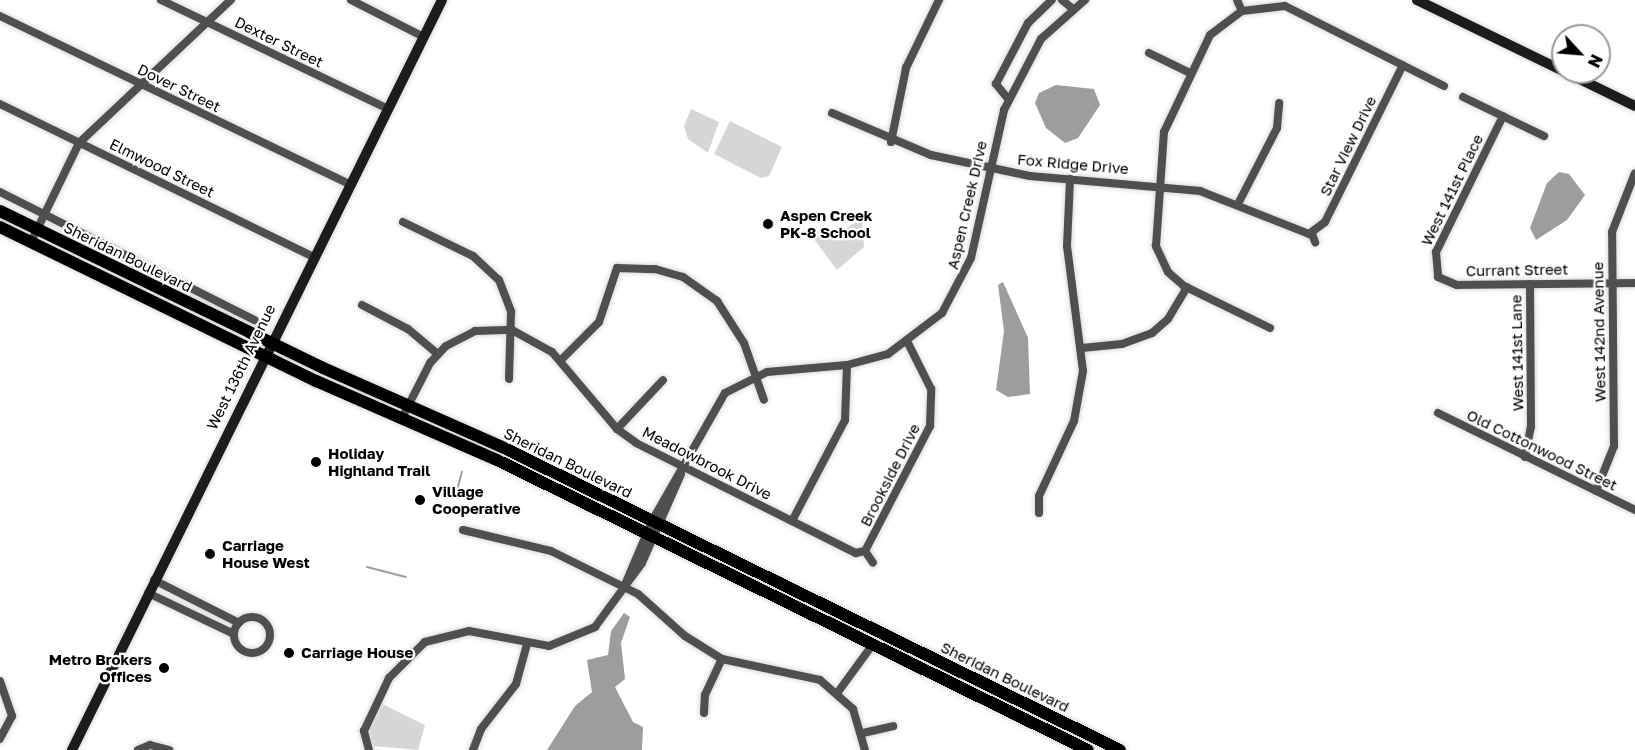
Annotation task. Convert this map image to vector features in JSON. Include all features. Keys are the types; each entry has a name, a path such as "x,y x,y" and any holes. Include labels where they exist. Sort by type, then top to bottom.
{"main road":[{"name":"West 136th Avenue","path":"72,750 347,183 442,0"},
{"path":"1417,0 1551,65"},
{"path":"1590,84 1635,106"},
{"name":"Sheridan Boulevard","path":"0,211 270,342 656,523 1120,750"},
{"name":"Sheridan Boulevard","path":"0,227 263,356 402,418 650,535 1088,750"}],"street":[{"name":"Dexter Street","path":"161,0 386,108"},
{"path":"31,242 79,143 231,0"},
{"path":"351,0 422,36"},
{"path":"891,141 906,68 939,0"},
{"path":"1009,100 996,84 1028,23 1052,0"},
{"path":"1062,0 1073,9"},
{"name":"Aspen Creek Drive","path":"363,746 366,725 392,672 425,642 469,631 527,644 554,645 583,635 600,622 624,587 717,401 756,374 847,364 908,343 942,313 960,286 1009,100 1041,39 1085,0"},
{"path":"1237,0 1242,11"},
{"path":"1270,328 1187,287 1168,272 1156,246 1158,185 1164,132 1210,35 1242,11 1263,6 1296,9 1444,86"},
{"name":"Dover Street","path":"0,16 347,183"},
{"path":"1149,53 1190,73"},
{"name":"Star View Drive","path":"1312,234 1325,222 1403,65"},
{"path":"1463,97 1544,136"},
{"path":"1238,204 1277,128 1279,103"},
{"name":"Elmwood Street","path":"0,104 312,256"},
{"name":"Fox Ridge Drive","path":"832,113 891,141 990,167 1070,179 1158,185 1200,191 1238,204 1297,233 1312,234"},
{"name":"West 141st Place","path":"1438,276 1436,252 1503,116"},
{"name":"West 142nd Avenue","path":"1596,491 1614,446 1611,283 1613,223 1635,173"},
{"path":"1039,513 1038,496 1078,406 1082,348 1067,246 1070,179"},
{"name":"Sheridan Boulevard","path":"0,192 255,320"},
{"path":"403,222 491,270 509,301 512,330 509,379"},
{"path":"1312,234 1315,242"},
{"path":"560,361 593,332 613,273 627,265 670,272 708,292 735,326 756,374 764,400"},
{"name":"Currant Street","path":"1438,276 1457,285 1635,283"},
{"name":"West 141st Lane","path":"1525,457 1532,427 1530,284"},
{"path":"1082,348 1122,344 1152,333 1168,319 1187,287"},
{"path":"362,305 408,329 438,354"},
{"name":"Meadowbrook Drive","path":"402,418 438,354 476,331 512,330 544,345 617,429 683,467 856,553 865,551"},
{"name":"Brookside Drive","path":"865,551 930,426 932,389 908,343"},
{"path":"792,521 845,420 847,364"},
{"path":"617,429 663,380"},
{"name":"Old Cottonwood Street","path":"1438,413 1635,510"},
{"path":"463,530 550,551 624,587 650,601 685,636 722,659 809,676 838,692 863,733 865,750"},
{"path":"865,551 873,563"},
{"path":"154,580 239,623"},
{"path":"148,593 234,634 244,652 258,653 267,645 266,623 255,617 239,623 234,634"},
{"path":"473,750 481,729 516,684 527,644"},
{"path":"838,692 873,644"},
{"path":"704,713 722,659"},
{"path":"0,681 12,716 0,739"},
{"path":"863,733 893,726"},
{"path":"138,750 150,745 169,750"}],"shaded area":[{"path":"1056,85 1094,89 1100,105 1078,138 1065,143 1046,128 1035,103 1039,93"},
{"path":"691,109 719,122 708,153 688,139 684,126"},
{"path":"730,121 782,147 769,176 761,178 714,154"},
{"path":"1559,172 1569,174 1585,195 1567,220 1536,240 1530,228 1547,183"},
{"path":"862,218 864,247 837,270 811,235 822,228 842,231"},
{"path":"1003,282 1028,338 1030,394 1008,397 996,390 1004,331 998,285"},
{"path":"624,613 630,617 621,643 625,679 615,687 633,722 643,727 642,750 547,750 575,706 592,692 587,660 608,655 611,631"},
{"path":"382,704 425,725 418,750 373,746 368,733"}],"waterway":[{"path":"456,494 462,472"},
{"path":"367,567 406,577"}],"place":[{"name":"Aspen Creek PK-8 School","path":"768,224"},
{"name":"Holiday Highland Trail","path":"316,462"},
{"name":"Village Cooperative","path":"420,500"},
{"name":"Carriage House West","path":"210,554"},
{"name":"Carriage House","path":"289,653"},
{"name":"Metro Brokers Offices","path":"164,668"}]}
